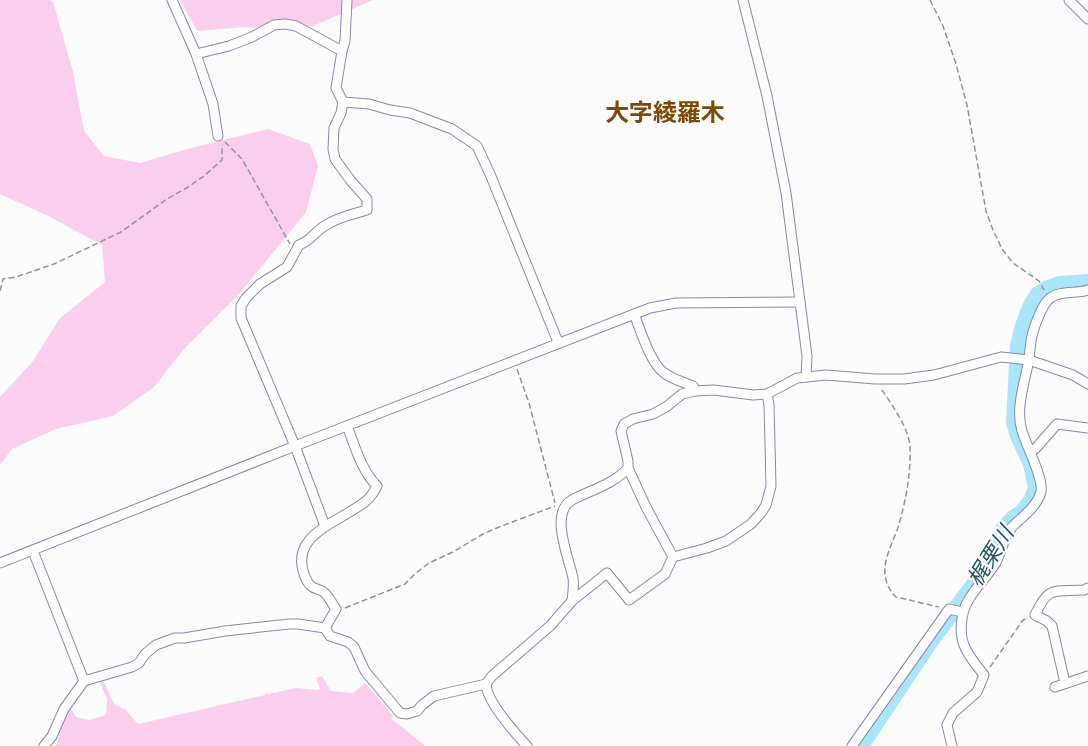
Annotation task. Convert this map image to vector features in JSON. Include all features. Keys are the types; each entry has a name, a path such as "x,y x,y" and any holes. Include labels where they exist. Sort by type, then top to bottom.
{"street":[{"path":"172,0 196,54 213,104 218,135"},
{"path":"325,526 295,446 241,318 241,306 260,284 287,267 299,244 308,242 315,231 328,223 367,210 367,199 335,159 333,149 334,128 343,102 336,88 345,41 347,0"},
{"path":"743,0 767,96 786,193 807,356 806,377"},
{"path":"1069,0 1088,20"},
{"path":"196,54 229,46 274,25 285,24 296,26 342,51"},
{"path":"343,102 369,104 390,110 410,112 452,129 477,146 558,342"},
{"path":"952,746 947,725 953,713 977,692 984,675 963,645 961,623 963,612 968,599 996,563 1007,534 1030,511 1040,495 1041,488 1031,450 1022,432 1020,420 1031,337 1042,307 1049,298 1058,294 1088,290"},
{"path":"0,563 558,342 650,308 676,303 800,302"},
{"path":"634,314 654,362 661,371 693,386 695,391"},
{"path":"673,557 628,468 621,431 624,424 653,414 682,394 714,390 753,395 766,394 797,378 826,375 904,379 934,375 1001,357 1027,360 1073,375 1088,384"},
{"path":"325,628 330,636 348,642 354,648 365,671 400,713 407,714 417,711 434,696 486,684 492,676 550,626 572,601 608,573 629,600 664,574 673,557 726,541 751,524 766,505 771,486 769,405 766,394"},
{"path":"1031,450 1035,449 1057,424 1088,428"},
{"path":"325,628 336,609 323,592 313,588 307,582 302,565 306,543 325,526 366,502 377,486 370,480 364,469 347,426"},
{"path":"572,601 573,579 562,534 563,510 569,502 621,476 628,468"},
{"path":"33,551 84,681"},
{"path":"1065,684 1052,626 1035,615 1043,598 1053,591 1088,588"},
{"path":"852,746 949,609 963,612"},
{"path":"44,746 52,736 64,709 84,681 132,667 156,645 175,638 289,624 325,628"},
{"path":"1055,687 1088,675"},
{"path":"486,684 491,699 517,736 527,746"}],"path":[{"path":"930,0 943,26 959,74 987,211 993,230 1012,263 1039,281 1049,298"},
{"path":"218,135 242,159 295,252"},
{"path":"0,291 3,279 54,264 114,235 167,199 188,188 222,160 222,147 218,135"},
{"path":"336,609 341,610 405,584 429,563 483,534 556,506 529,403 514,360"},
{"path":"875,379 905,430 910,447 907,489 899,523 885,563 888,586 896,597 949,609"},
{"path":"984,675 1023,621 1035,615"}],"shaded area":[{"path":"0,0 49,0 53,2 73,72 84,131 104,156 140,163 268,129 310,144 318,166 306,212 240,293 184,349 154,387 113,416 56,429 12,449 0,465 0,397 33,361 60,318 105,282 102,245 0,194"},
{"path":"180,0 373,0 313,26 276,29 246,27 197,31"},
{"path":"322,676 331,691 353,693 365,683 393,716 391,718 425,746 56,746 59,729 69,705 76,717 90,720 106,715 107,699 99,680 103,680 114,704 125,709 138,724 266,693 296,688 318,690 320,689 316,678"}],"waterway":[{"name":"梶栗川","path":"861,746 932,639 992,561 1003,529 1031,501 1036,488 1031,464 1014,423 1018,345 1030,307 1038,294 1060,284 1088,282"}],"district":[{"name":"大字綾羅木","path":"665,113"}]}
